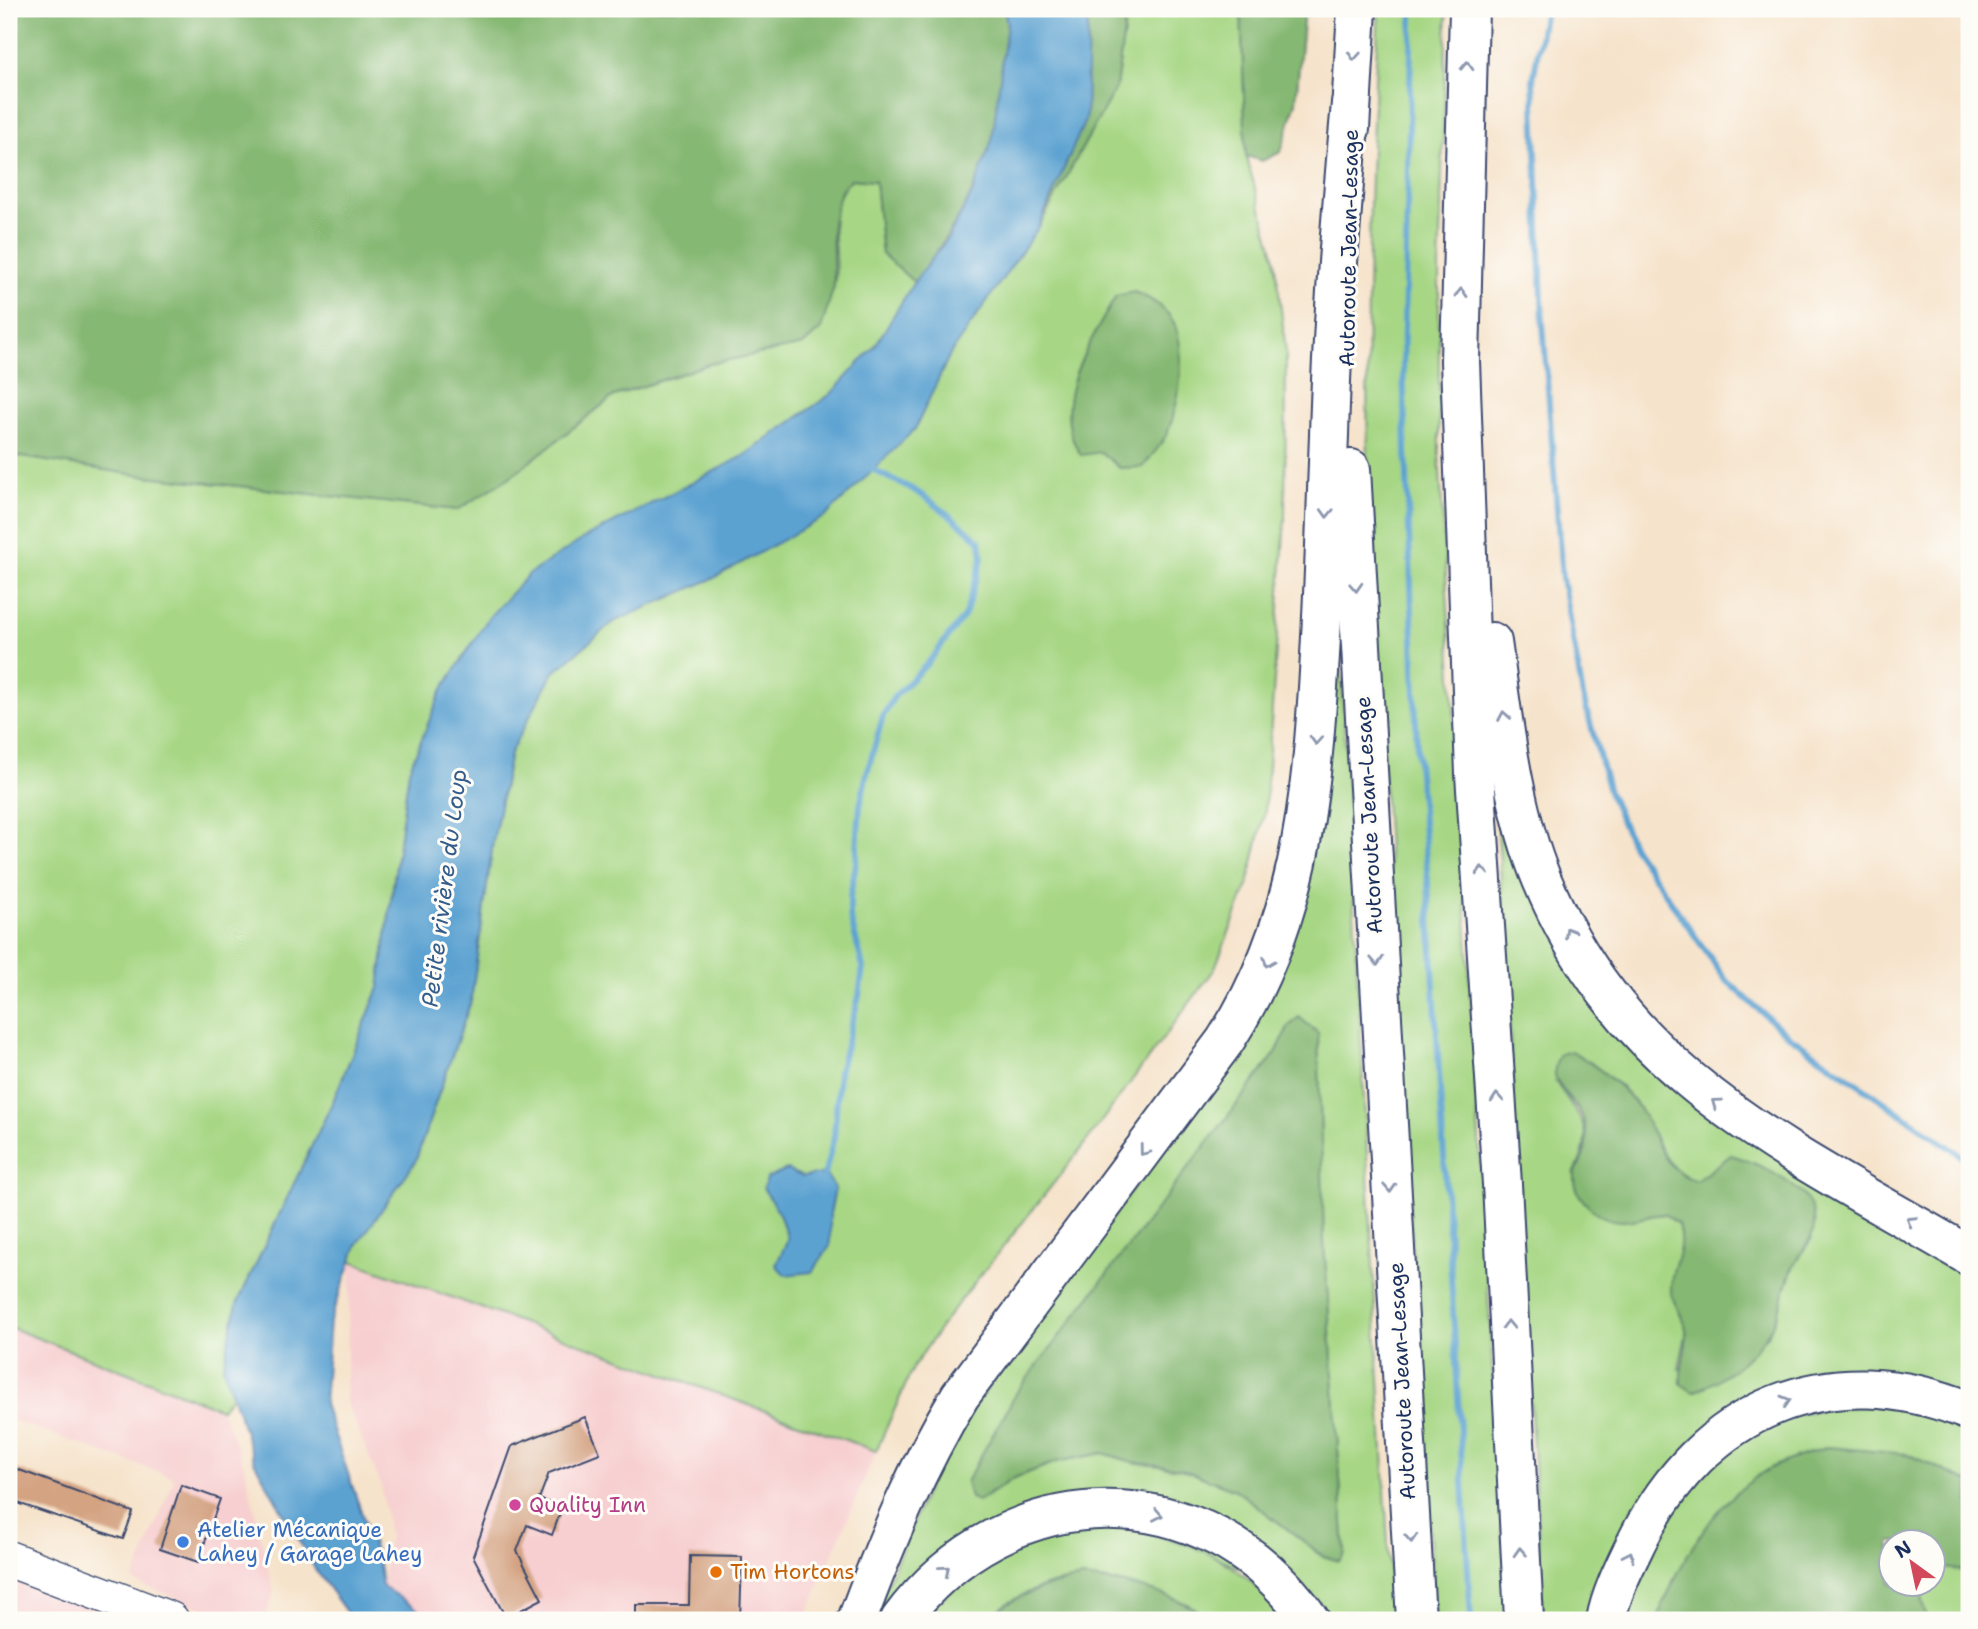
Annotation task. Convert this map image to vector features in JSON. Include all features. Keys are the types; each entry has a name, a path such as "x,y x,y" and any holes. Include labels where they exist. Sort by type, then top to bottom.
{"highway":[{"name":"Autoroute Jean-Lesage","path":"1357,9 1351,103 1346,350 1356,588 1416,1620"},
{"path":"1469,9 1460,361 1475,774 1502,1184 1524,1620"},
{"path":"857,1620 898,1514 954,1405 993,1347 1217,1052 1260,981 1284,918 1300,855 1315,751 1336,263 1351,103"},
{"path":"1460,361 1499,694 1525,828 1541,879 1563,922 1594,974 1631,1023 1705,1095 1751,1129 1969,1256"},
{"path":"1605,1620 1624,1567 1662,1496 1699,1453 1745,1419 1777,1404 1842,1389 1912,1393 1969,1411"},
{"path":"900,1620 934,1580 959,1558 1010,1530 1073,1513 1132,1511 1188,1522 1232,1544 1277,1578 1310,1620"}],"main road":[{"path":"9,1559 171,1620"}],"shaded area":[{"path":"351,1261 876,1451 805,1620 434,1620 382,1586 389,1535 381,1485 345,1399"},
{"path":"9,1327 221,1409 244,1465 274,1593 264,1620 233,1620 133,1581 175,1478 9,1419"},
{"path":"9,1576 125,1620 9,1620"}],"green space":[{"path":"9,9 1004,9 1007,24 998,113 986,161 960,215 914,282 882,254 875,181 851,179 841,190 832,224 834,286 821,329 803,345 709,364 614,396 510,477 457,510 137,475 9,455"},
{"path":"1088,9 1127,9 1116,87 1038,228 1086,118"},
{"path":"1127,9 1241,9 1246,156 1275,258 1286,352 1285,519 1265,810 1248,885 1214,970 1080,1150 949,1315 914,1366 876,1451 351,1261 357,1245 415,1162 471,1001 493,842 510,753 553,673 613,622 714,578 915,429 950,354 1038,228 1116,87","holes":["1116,296 1180,360 1178,393 1168,432 1120,468 1101,452 1068,413 1076,372","787,1171 835,1188 830,1214 830,1246 788,1239 778,1211"]},
{"path":"1241,9 1304,9 1296,102 1281,152 1262,161 1246,156"},
{"path":"1379,9 1447,9 1439,270 1439,454 1507,1620 1435,1620 1369,537 1368,273"},
{"path":"851,179 875,181 882,254 914,282 875,346 831,394 742,457 586,537 409,770 379,988 334,1099 237,1304 223,1367 232,1396 221,1409 9,1327 9,455 137,475 457,510 510,477 614,396 709,364 803,345 832,293 836,272 836,205 841,192"},
{"path":"1134,292 1158,304 1175,325 1180,350 1180,378 1172,419 1160,445 1143,467 1120,468 1101,452 1081,455 1071,436 1068,415 1076,374 1095,333 1116,296"},
{"path":"1333,651 1340,652 1392,1620 1326,1620 1312,1600 1088,1499 887,1620 872,1620 944,1448 1248,1031","holes":["1289,1026 1318,1033 1324,1242 1345,1553 1323,1556 1236,1490 1181,1469 1133,1462 1103,1453 1056,1462 1014,1478 987,1496 1017,1393 1276,1053"]},
{"path":"1494,758 1587,992 1969,1269 1969,1397 1731,1414 1595,1620 1543,1620","holes":["1590,1062 1633,1100 1667,1160 1675,1168 1696,1181 1712,1171 1812,1238 1794,1265 1768,1336 1679,1369 1687,1330 1671,1294 1674,1269 1683,1244 1678,1224 1664,1214 1619,1218 1598,1213 1590,1206 1574,1174 1585,1145 1585,1134 1578,1115 1555,1081"]},
{"path":"1299,1017 1318,1033 1324,1242 1345,1553 1339,1561 1323,1556 1236,1490 1181,1469 1133,1462 1103,1453 1056,1462 1014,1478 978,1501 970,1498 966,1482 1017,1392 1276,1053 1289,1026"},
{"path":"1572,1051 1605,1074 1635,1103 1665,1157 1683,1174 1696,1181 1731,1155 1754,1163 1793,1186 1810,1205 1814,1216 1813,1230 1791,1270 1779,1309 1763,1340 1731,1371 1693,1392 1681,1384 1686,1329 1671,1288 1680,1244 1678,1224 1664,1214 1626,1221 1613,1220 1589,1207 1578,1193 1575,1174 1585,1150 1585,1126 1581,1114 1556,1079 1555,1072 1560,1054"},
{"path":"1887,1405 1957,1423 1969,1430 1969,1482 1907,1454 1674,1579 1657,1620 1627,1620 1638,1586 1670,1519 1691,1488 1715,1461 1743,1439 1776,1422 1812,1411"},
{"path":"1827,1447 1907,1454 1969,1482 1969,1572 1946,1568 1946,1528 1876,1528 1876,1598 1922,1598 1927,1620 1657,1620 1686,1557 1711,1520 1743,1487 1762,1473"},
{"path":"1121,1526 1189,1545 1221,1560 1250,1581 1287,1620 1218,1621 1208,1619 1185,1603 1132,1585 1081,1580 1033,1590 1010,1602 986,1620 919,1620 973,1569 1043,1536"},
{"path":"1946,1568 1969,1572 1969,1620 1927,1620 1922,1598 1946,1598"},
{"path":"1082,1578 1150,1590 1182,1602 1212,1620 986,1620 1031,1592"}],"water":[{"name":"Petite rivière du Loup","path":"1004,9 1088,9 1086,118 1038,228 950,354 915,429 826,516 714,578 613,622 553,673 510,753 493,842 471,1001 415,1162 357,1245 330,1321 324,1404 379,1563 382,1586 434,1620 352,1620 315,1569 255,1463 223,1367 237,1304 334,1099 379,988 409,770 441,692 489,617 529,574 586,537 742,457 831,394 875,346 914,282 948,238 972,194 992,140 1007,24"},
{"path":"787,1170 803,1177 825,1173 835,1188 830,1214 830,1246 812,1272 785,1275 776,1265 788,1239 778,1211 763,1188 767,1178"}],"building":[{"path":"585,1417 600,1453 549,1473 539,1499 562,1508 552,1535 527,1525 517,1551 542,1599 506,1618 473,1556 512,1446"},
{"path":"14,1468 133,1512 123,1539 9,1500 9,1469 13,1471"},
{"path":"181,1485 220,1499 198,1562 160,1549"},
{"path":"690,1556 742,1557 740,1620 636,1620 636,1605 689,1605"}],"waterway":[{"path":"1412,9 1403,367 1417,750 1428,883 1471,1620"},
{"path":"1545,9 1533,80 1543,324 1562,578 1583,696 1609,792 1633,847 1725,979 1785,1033 1969,1161"},
{"path":"825,1173 834,1137 839,1072 859,996 863,967 850,916 850,897 856,863 860,806 866,777 883,716 894,697 927,664 965,615 982,559 980,541 954,519 914,490 867,466"}],"place":[{"name":"Quality Inn","path":"515,1505"},
{"name":"Atelier Mécanique Lahey / Garage Lahey","path":"183,1542"},
{"name":"Tim Hortons","path":"716,1572"}]}
